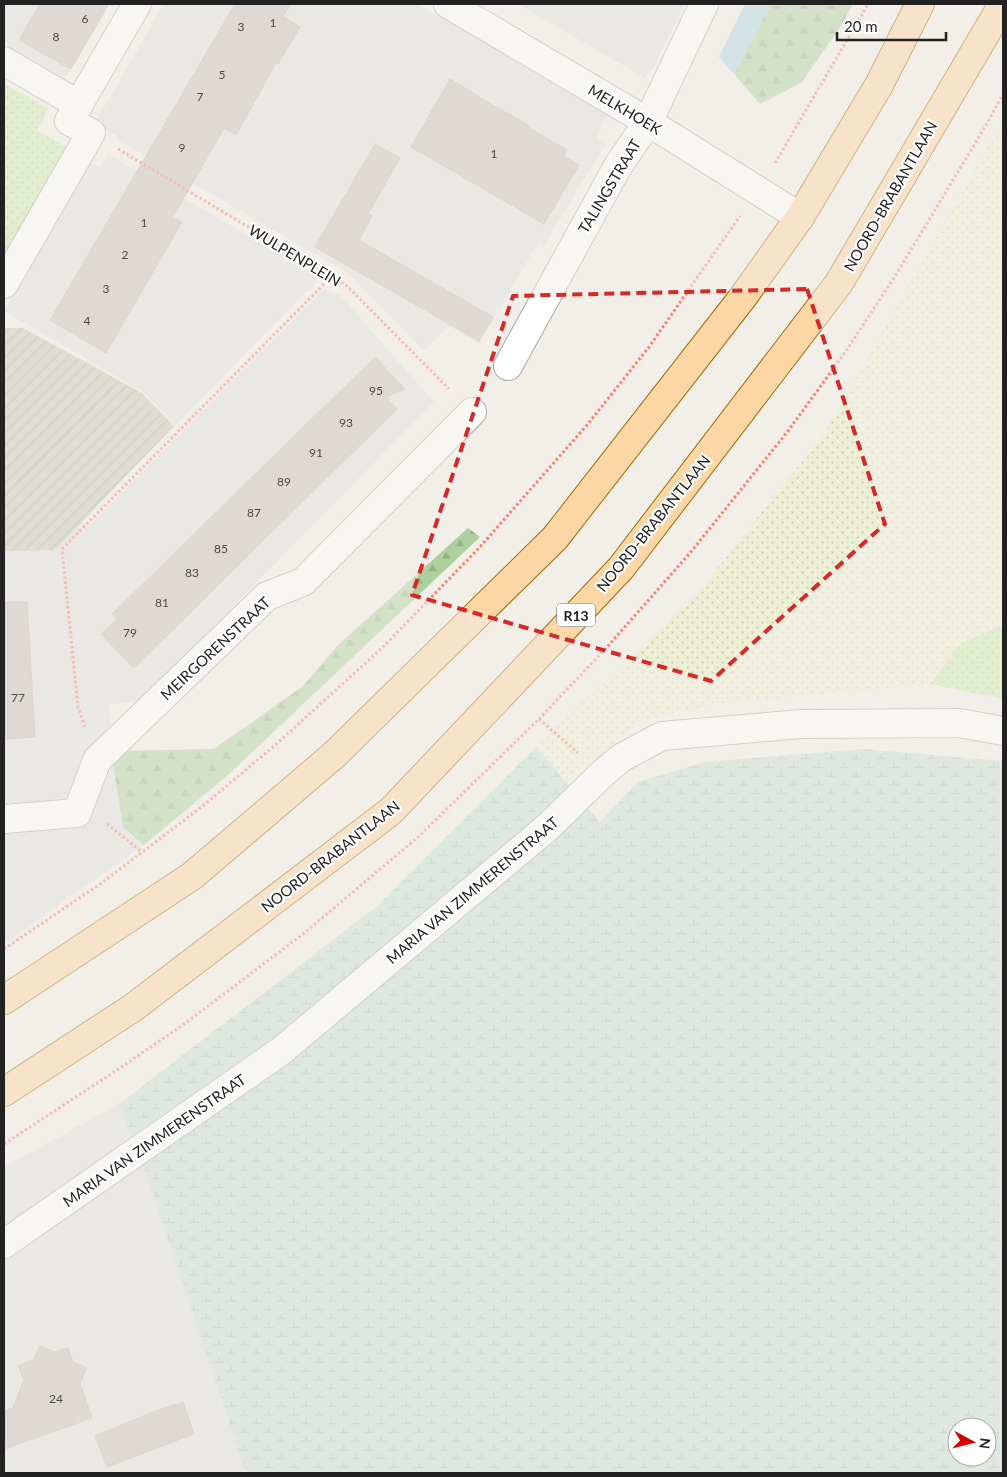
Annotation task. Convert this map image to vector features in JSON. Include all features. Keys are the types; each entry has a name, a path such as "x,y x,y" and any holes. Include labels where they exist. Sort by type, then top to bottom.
{"main road":[{"path":"4,1000 192,876 334,755 555,538 743,297 800,217 879,85 920,4"},
{"name":"NOORD-BRABANTLAAN","path":"4,1092 134,1007 391,811 621,568 839,283 1003,4"}],"street":[{"path":"4,284 92,134 69,121 137,4"},
{"name":"MELKHOEK","path":"448,4 648,122 800,217"},
{"name":"TALINGSTRAAT","path":"508,366 618,166 648,122 704,4"},
{"path":"4,61 79,105"},
{"name":"MEIRGORENSTRAAT","path":"76,813 97,760 268,596 303,582 472,412"},
{"name":"MARIA VAN ZIMMERENSTRAAT","path":"4,1244 281,1051 549,826 620,758 662,736 801,724 959,723 1003,731"},
{"path":"4,819 76,813"}],"path":[{"path":"4,949 103,882 204,804 326,700 382,648 479,548 587,424 649,347 758,191 868,4"},
{"path":"4,1144 183,1025 303,934 417,838 539,719 608,646 690,553 788,431 846,351 897,273 1003,94"},
{"name":"WULPENPLEIN","path":"92,134 348,286 472,412"},
{"path":"97,760 78,707 62,549 332,276"},
{"path":"539,719 561,738"},
{"path":"76,813 97,816 142,852"}],"highlighted area":[{"path":"807,289 885,524 711,681 412,595 513,296"}],"shaded area":[{"path":"4,4 109,4 65,78 4,43"},
{"path":"164,4 417,4 607,115 597,138 606,143 544,246 538,243 479,344 449,326 424,351 347,272 117,140 117,136 95,123"},
{"path":"518,4 685,4 654,66 645,78"},
{"path":"1003,120 1003,625 961,643 930,684 719,703 640,722 567,783 536,747 700,590 826,431"},
{"path":"108,154 318,276 316,282 176,425 143,392 4,311 90,162 100,167"},
{"path":"324,289 340,295 434,402 140,701 108,704 123,827 144,845 4,943 4,532 85,523 87,528"},
{"path":"4,328 23,328 142,393 174,426 55,550 4,551"},
{"path":"119,1104 146,1174 246,1473 4,1473 4,1167"}],"green space":[{"path":"771,4 853,4 841,26 801,83 760,104 734,74"},
{"path":"4,83 48,109 37,130 68,148 4,263"},
{"path":"468,528 480,537 227,776 144,845 123,827 111,751 214,749 303,686 337,646"},
{"path":"1003,625 1003,699 930,684 961,643"},
{"path":"536,747 600,822 638,782 705,762 864,749 1003,761 1003,1473 246,1473 146,1174 119,1104 377,906"}],"water":[{"path":"745,4 771,4 734,74 719,57"}],"building":[{"path":"40,4 109,4 71,69 19,40"},
{"path":"235,4 291,4 283,16 300,27 278,64 276,63 236,135 224,128 173,217 182,222 106,353 50,320"},
{"path":"450,79 567,150 563,156 579,165 544,224 411,147"},
{"path":"375,144 400,158 368,214 372,216 359,240 493,317 479,341 315,247"},
{"path":"375,357 405,389 386,397 397,409 134,668 101,634 117,619 112,614"},
{"path":"4,602 27,602 35,737 4,739"},
{"path":"40,1346 54,1352 68,1348 73,1362 87,1368 80,1383 92,1418 4,1449 4,1411 13,1408 24,1379 18,1366 33,1360"},
{"path":"183,1402 194,1434 107,1467 95,1436"}]}
